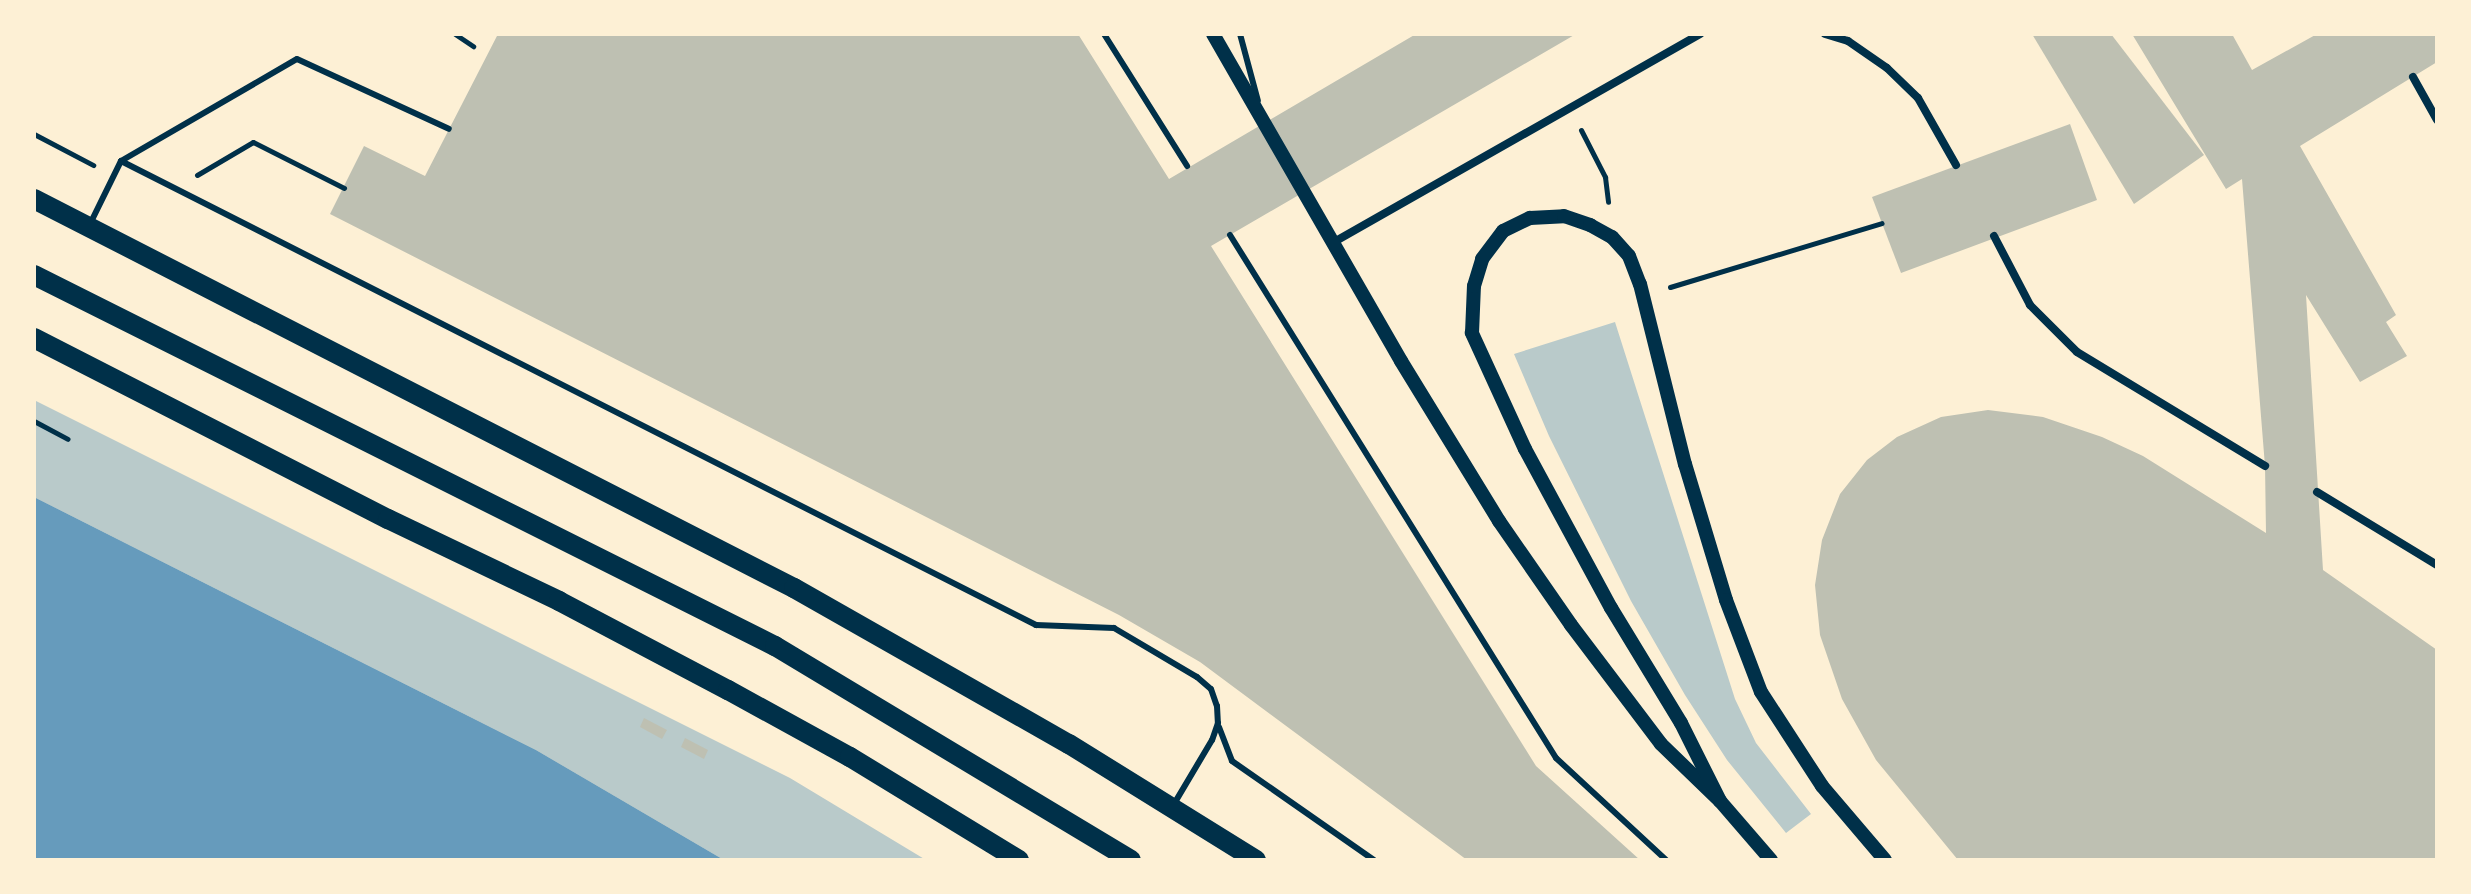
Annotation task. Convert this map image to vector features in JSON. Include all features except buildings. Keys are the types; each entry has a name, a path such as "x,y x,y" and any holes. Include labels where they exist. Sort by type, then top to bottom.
{"main road":[{"path":"34,199 794,588 1172,807 1256,860"},
{"path":"34,275 775,646 1131,860"},
{"path":"34,338 700,675 850,757 1019,860"}],"street":[{"path":"1213,34 1448,440 1562,612 1661,744 1720,801 1771,860"},
{"path":"1334,242 1700,34"},
{"path":"1825,34 1848,41 1874,59 1918,98 1956,165"},
{"path":"2413,77 2437,120"},
{"path":"1720,801 1681,723 1611,608 1525,449 1472,333 1474,286 1482,259 1503,231 1530,218 1564,216 1612,237 1629,256 1642,295 1685,464 1726,600 1761,692 1822,786 1885,860"},
{"path":"1994,236 2030,305 2077,352 2265,466"},
{"path":"2317,492 2437,565"}],"lane":[{"path":"1104,34 1187,166"},
{"path":"1240,34 1262,117"},
{"path":"88,227 121,161 297,59 449,129"},
{"path":"121,161 1036,625 1114,628 1197,677 1211,689 1222,744 1232,761 1374,860"},
{"path":"1230,235 1556,758 1666,860"},
{"path":"1172,807 1212,740 1218,723"}],"path":[{"path":"455,34 473,46"},
{"path":"1570,108 1605,177 1612,237"},
{"path":"1642,295 1882,223"},
{"path":"34,421 68,439"}],"shaded area":[{"path":"1615,322 1735,699 1756,743 1811,814 1786,833 1727,760 1631,601 1549,436 1514,354"},
{"path":"34,400 790,778 926,860 724,860 536,750 34,497"}],"water":[{"path":"34,497 536,750 724,860 34,860"}]}
